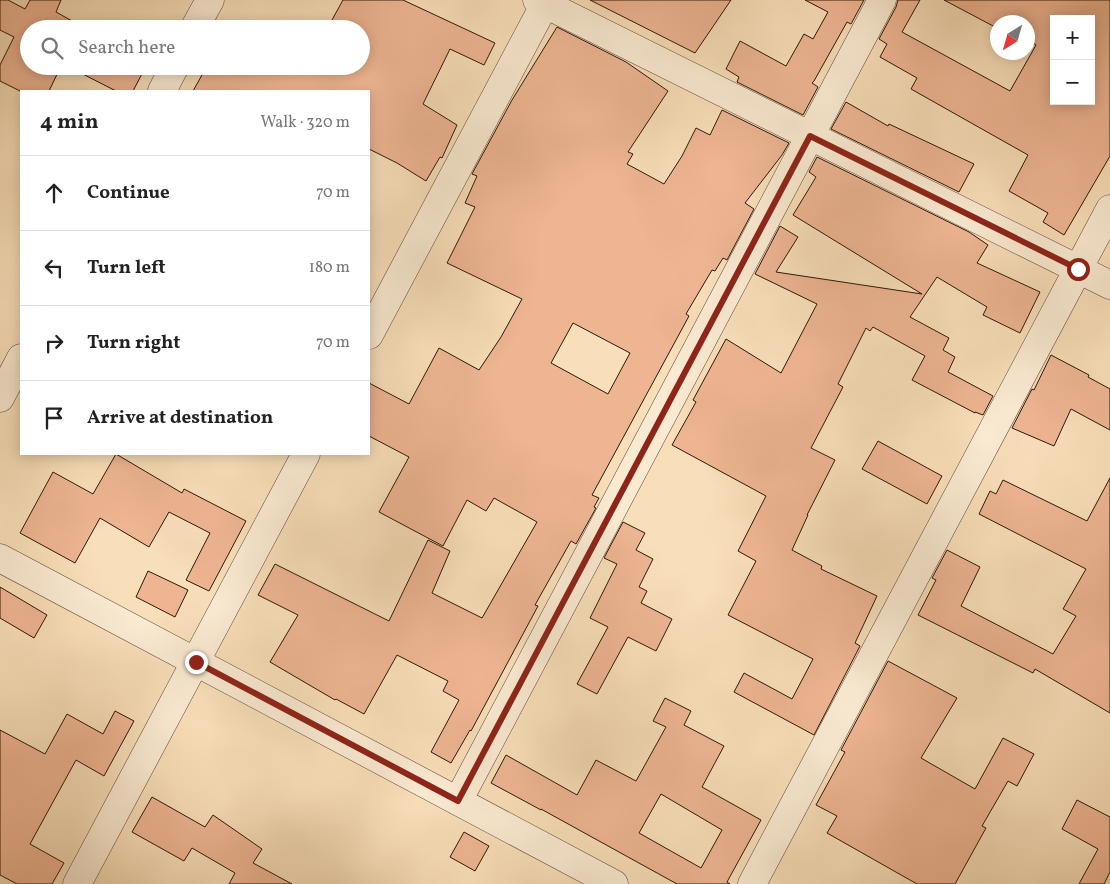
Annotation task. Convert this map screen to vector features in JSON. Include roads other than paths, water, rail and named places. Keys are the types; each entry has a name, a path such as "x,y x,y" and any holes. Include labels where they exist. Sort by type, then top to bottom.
{"street":[{"path":"199,20 210,0"},
{"path":"458,801 882,0"},
{"path":"370,333 543,1 1110,285"},
{"path":"163,90 170,75"},
{"path":"752,884 1110,209"},
{"path":"0,398 20,360"},
{"path":"77,884 305,455"},
{"path":"0,558 614,884"}]}
